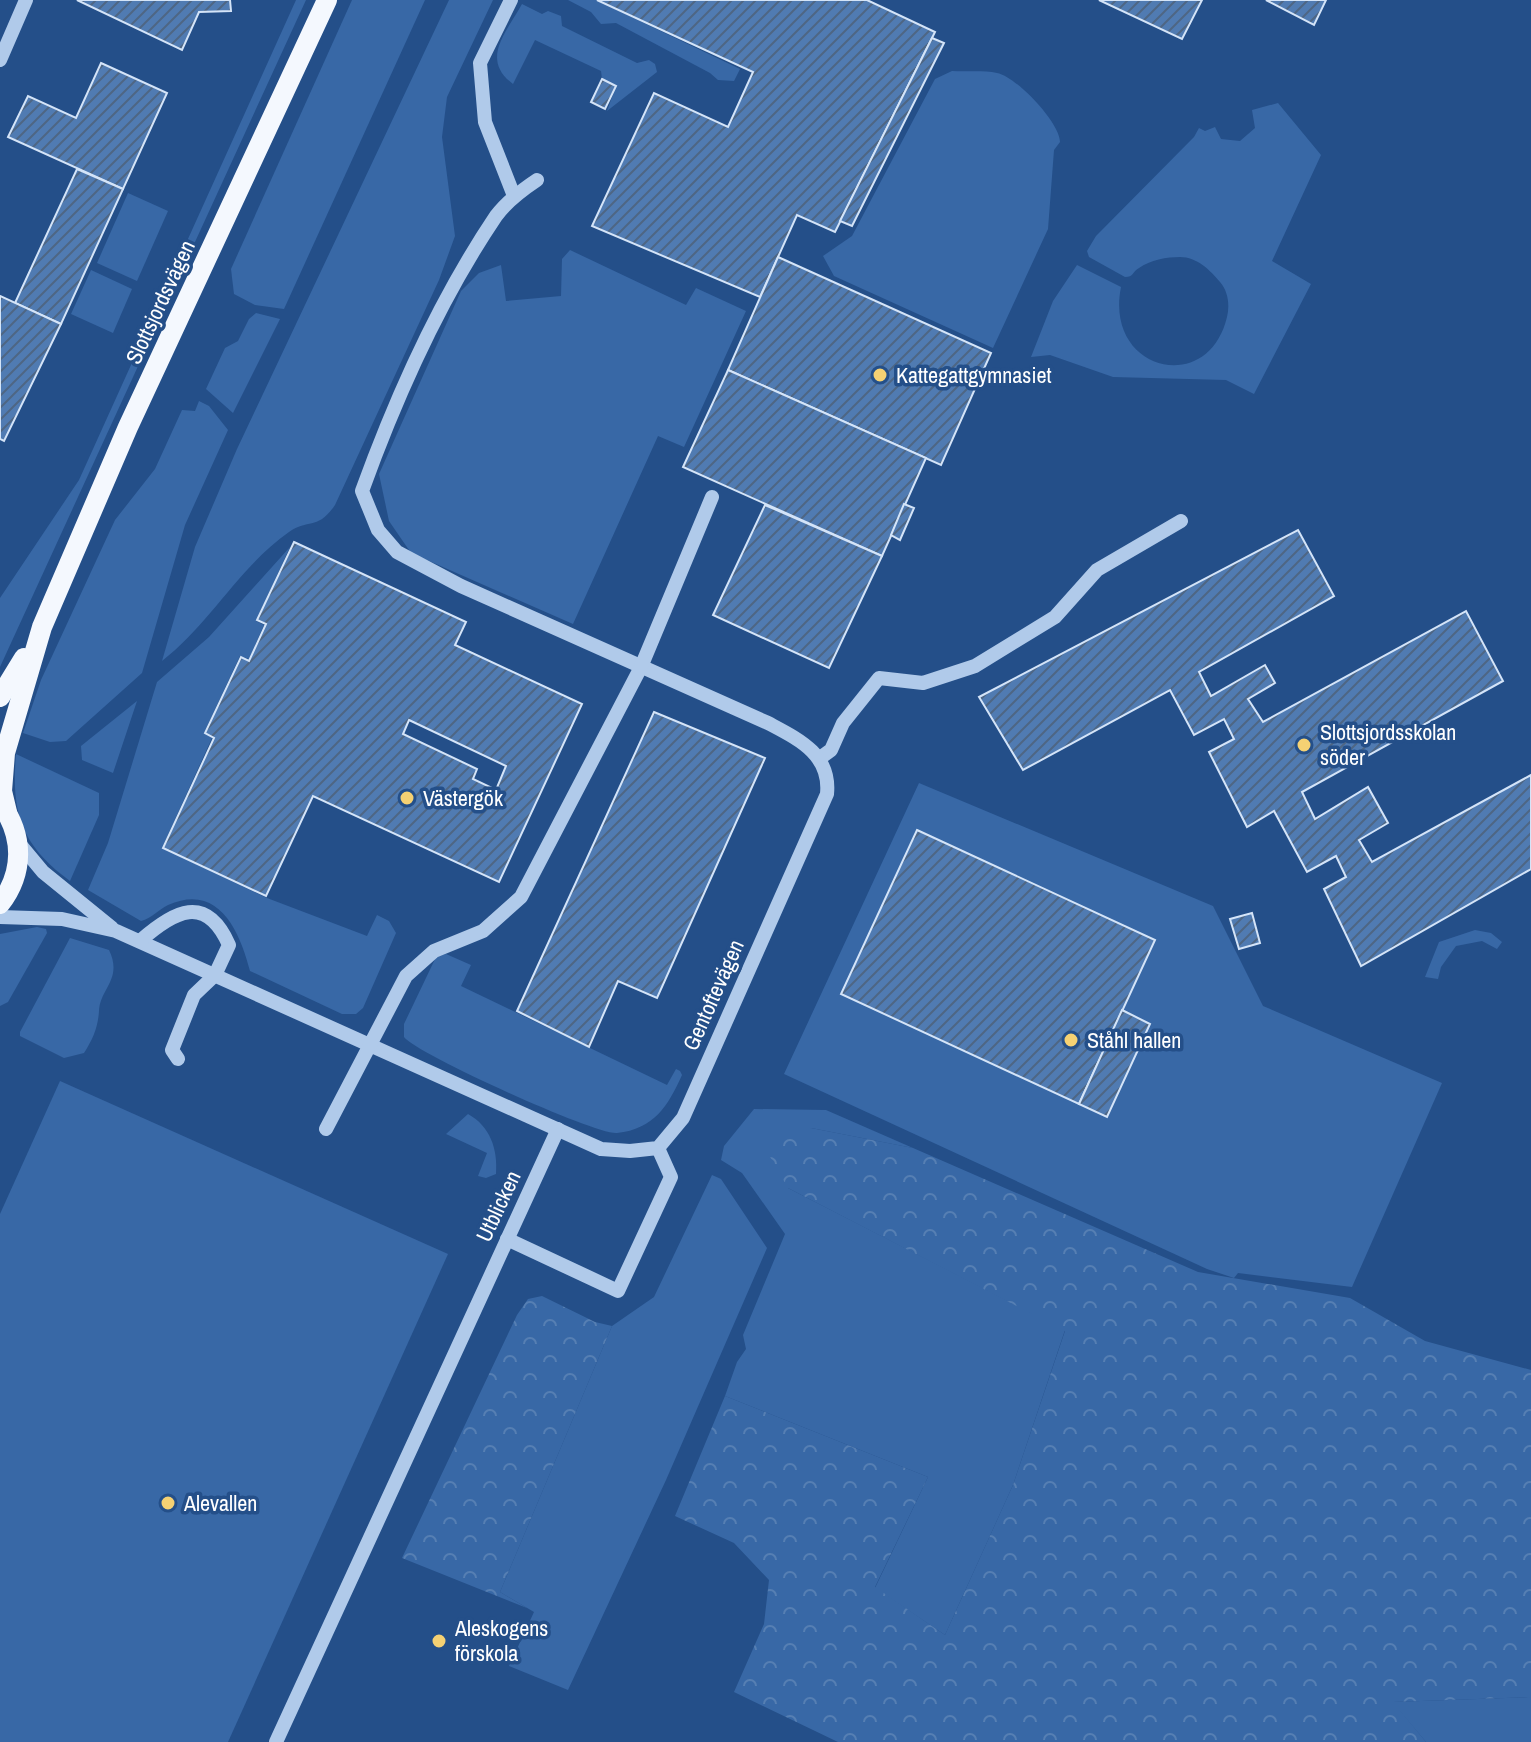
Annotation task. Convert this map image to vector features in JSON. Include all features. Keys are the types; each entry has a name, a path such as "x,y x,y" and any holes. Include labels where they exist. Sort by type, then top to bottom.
{"main road":[{"name":"Slottsjordsvägen","path":"0,904 16,874 18,842 4,808 5,753 42,627 128,427 327,0"},
{"name":"Slottsjordsvägen","path":"0,697 42,627"}],"street":[{"path":"0,60 26,0"},
{"path":"511,0 480,63 485,122 514,196"},
{"path":"537,180 514,196 497,216 437,321 362,491 378,530 397,552 461,586 768,723 806,744 820,758 831,750 843,723 879,678 923,683 975,666 1055,617 1097,570 1181,521"},
{"path":"326,1129 406,976 434,951 483,931 521,897 641,667 712,497"},
{"name":"Gentoftevägen","path":"658,1148 683,1118 827,794 829,777 820,758"},
{"path":"18,842 43,872 116,931"},
{"path":"140,941 162,922 183,912 204,913 221,926 229,945 215,975 194,995 176,1034 172,1050 178,1059"},
{"path":"0,917 62,919 116,931 601,1149 630,1151 658,1148 671,1177 618,1291 507,1239"},
{"name":"Utblicken","path":"276,1742 558,1129"}],"green space":[{"path":"296,0 306,0 0,667 0,598 79,480"},
{"path":"352,0 425,0 284,309 255,305 234,294 231,269"},
{"path":"449,0 493,0 447,97 442,137 455,236 439,280 335,505 323,518 296,528 271,546 195,630 162,661 195,547 237,449"},
{"path":"568,0 596,0 740,69 734,81 718,80 616,23 601,24 591,12"},
{"path":"522,4 542,14 548,11 561,16 562,26 637,63 649,60 655,64 657,72 607,111 616,86 602,79 601,71 535,40 513,84 503,75 497,55 503,35"},
{"path":"952,71 1005,76 1026,92 1045,113 1060,142 1054,150 1048,229 993,348 834,276 823,256 852,236 935,79"},
{"path":"1278,103 1321,155 1272,261 1311,284 1254,394 1226,380 1113,377 1050,355 1031,357 1053,301 1077,265 1121,287 1120,316 1128,338 1142,354 1160,364 1181,365 1200,358 1216,342 1227,317 1228,298 1223,286 1203,265 1192,259 1164,258 1148,263 1125,277 1089,257 1087,251 1096,236 1194,137 1199,128 1205,131 1215,127 1221,139 1240,141 1255,128 1252,110"},
{"path":"128,193 168,211 137,281 97,263"},
{"path":"570,250 686,305 696,288 746,311 684,447 658,436 573,624 411,553 389,521 379,474 461,291 479,273 501,265 506,301 561,296 562,259"},
{"path":"91,270 132,289 113,333 71,314"},
{"path":"256,313 280,319 233,413 206,389 225,348 238,341 249,319"},
{"path":"199,401 209,406 228,430 185,525 142,673 66,741 50,742 23,733 41,680 115,520 155,469 182,410 195,411"},
{"path":"290,547 256,621 264,625 249,659 240,656 204,733 212,738 162,848 267,898 367,936 377,915 389,921 396,933 363,1008 356,1014 342,1014 250,971 233,927 214,905 201,900 186,900 168,905 141,921 88,890 108,843 157,682 209,637"},
{"path":"137,701 113,773 82,760 81,746"},
{"path":"16,754 99,793 99,815 70,881 40,854 23,826 15,794"},
{"name":"Ståhl hallen","path":"919,783 1213,906 1263,1006 1442,1083 1352,1287 1238,1273 1234,1278 1207,1269 784,1074"},
{"path":"37,927 46,929 47,933 8,1002 0,1006 0,934"},
{"path":"1475,930 1491,933 1502,942 1497,949 1482,941 1456,946 1441,967 1438,979 1425,977 1439,942"},
{"path":"70,938 109,950 113,969 90,1043 84,1053 64,1058 20,1036 20,1032"},
{"path":"446,954 471,965 461,986 667,1085 676,1069 680,1071 682,1075 671,1097 658,1114 641,1127 617,1133 576,1121 506,1092 415,1046 404,1037 404,1024 436,957"},
{"name":"Alevallen","path":"60,1081 448,1254 228,1742 0,1742 0,1214"},
{"path":"754,1109 826,1110 913,1148 811,1128 788,1188 1065,1330 1013,1485 945,1635 875,1588 928,1477 725,1396 737,1362 746,1349 743,1335 785,1234 742,1173 721,1160 724,1146"},
{"path":"468,1114 482,1125 494,1147 496,1174 486,1178 478,1176 487,1153 446,1134"},
{"path":"811,1128 913,1148 1198,1272 1350,1298 1425,1341 1531,1370 1531,1697 1393,1702 1426,1742 838,1742 734,1692 764,1624 769,1580 734,1543 675,1516 725,1396 928,1477 875,1587 945,1635 1013,1485 1065,1331 788,1188 765,1148"},
{"path":"712,1175 721,1179 767,1248 666,1480 568,1690 509,1666 534,1612 500,1592 612,1326 654,1297"},
{"path":"542,1296 595,1322 612,1326 500,1592 527,1608 402,1558 517,1315 528,1299"},
{"path":"1531,1697 1531,1742 1426,1742 1392,1702"}],"building":[{"path":"77,0 230,0 231,11 199,12 182,50"},
{"path":"597,0 867,0 935,32 835,232 797,215 760,297 592,226 654,93 728,127 753,72"},
{"path":"1099,0 1202,0 1182,39"},
{"path":"1266,0 1326,0 1314,25"},
{"path":"932,38 944,43 852,226 840,221"},
{"path":"101,63 167,93 123,189 8,137 28,96 76,118"},
{"path":"602,79 616,86 605,109 591,102"},
{"path":"77,169 123,189 61,324 15,303"},
{"path":"778,257 991,353 941,465 728,370"},
{"path":"0,296 61,324 4,441 0,439"},
{"path":"728,370 926,458 882,556 683,467"},
{"path":"904,504 914,508 900,540 891,535"},
{"path":"765,505 882,556 829,668 713,615"},
{"name":"Slottsjordsskolan söder","path":"1298,530 1334,596 1199,672 1211,696 1265,665 1275,683 1248,699 1263,722 1466,611 1503,681 1302,792 1315,819 1368,787 1388,823 1359,840 1372,862 1531,775 1531,869 1361,966 1324,889 1346,877 1336,856 1307,872 1274,811 1247,827 1209,752 1234,739 1224,719 1194,735 1170,690 1023,770 979,697"},
{"path":"294,542 466,622 455,645 582,704 499,882 313,796 266,896 163,848 214,738 205,733 241,657 249,661 266,624 257,620","holes":["409,720 506,766 496,790 473,779 477,769 403,734"]},
{"path":"654,712 765,758 657,998 618,981 589,1047 517,1011"},
{"name":"Ståhl hallen","path":"917,830 1155,940 1079,1104 841,994"},
{"path":"1252,913 1260,943 1239,949 1230,919"},
{"path":"1122,1010 1150,1024 1107,1117 1079,1104"}],"place":[{"name":"Kattegattgymnasiet","path":"880,375"},
{"name":"Slottsjordsskolan söder","path":"1304,745"},
{"name":"Västergök","path":"407,798"},
{"name":"Ståhl hallen","path":"1071,1040"},
{"name":"Alevallen","path":"168,1503"},
{"name":"Aleskogens förskola","path":"439,1641"}]}
